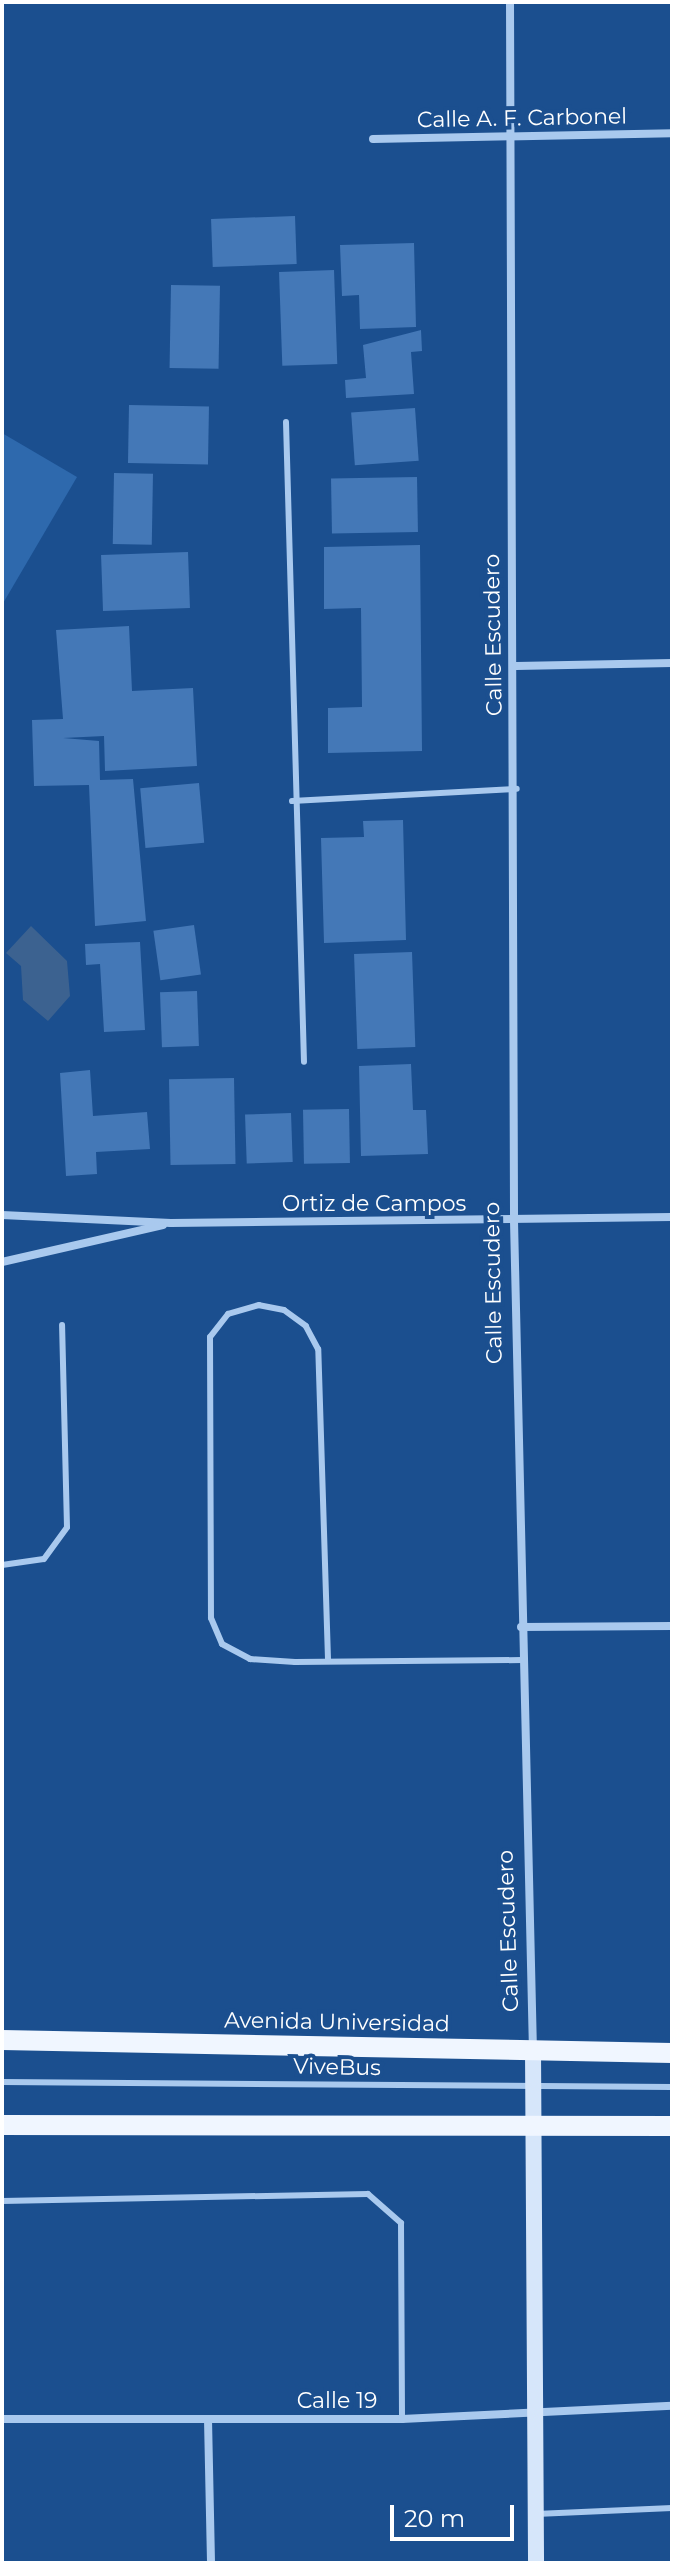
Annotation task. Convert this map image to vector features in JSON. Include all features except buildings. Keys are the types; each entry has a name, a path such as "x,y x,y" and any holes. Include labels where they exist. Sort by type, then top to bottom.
{"main road":[{"name":"Avenida Universidad","path":"2,2040 672,2053"},
{"path":"2,2125 533,2129 672,2126"}],"street":[{"name":"Calle Escudero","path":"510,2 517,789 514,1221 534,2086 530,2409 536,2563"},
{"name":"Calle A. F. Carbonel","path":"373,139 672,133"},
{"path":"516,666 672,663"},
{"name":"Ortiz de Campos","path":"2,1215 171,1223 672,1217"},
{"name":"Ortiz de Campos","path":"2,1262 171,1223"},
{"path":"521,1627 672,1626"},
{"name":"Calle 19","path":"2,2419 402,2419 530,2409 672,2406"},
{"path":"208,2419 211,2563"}],"lane":[{"path":"286,422 292,801 304,1062"},
{"path":"292,801 517,789"},
{"path":"328,1659 318,1349 306,1326 284,1310 259,1305 228,1314 210,1337 211,1618 222,1644 250,1659 522,1660"},
{"path":"2,1565 44,1559 67,1527 62,1325"},
{"name":"ViveBus","path":"2,2082 672,2087"},
{"path":"2,2201 368,2194 401,2223 402,2419"},
{"path":"536,2514 672,2508"}],"shaded area":[{"path":"2,433 77,477 2,605"},
{"path":"31,926 67,961 70,996 48,1021 23,1000 21,966 6,953"}]}
